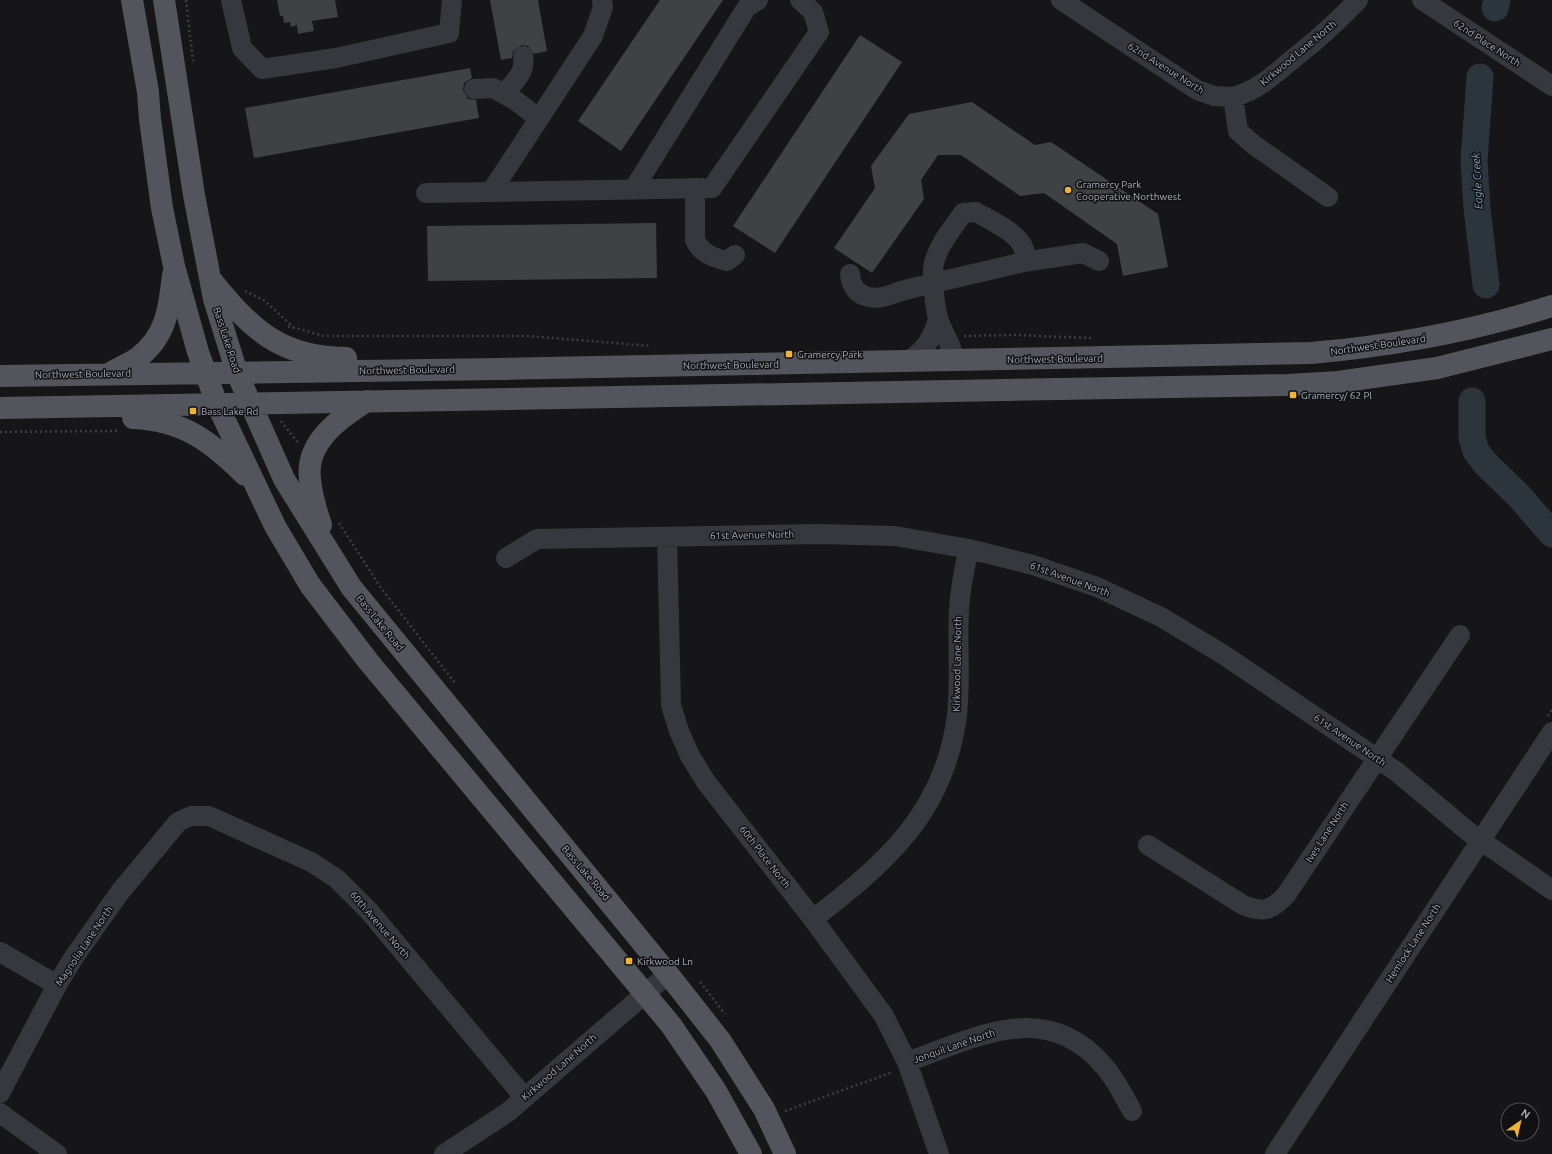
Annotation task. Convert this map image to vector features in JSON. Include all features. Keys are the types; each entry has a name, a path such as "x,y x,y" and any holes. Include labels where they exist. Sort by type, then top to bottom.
{"main road":[{"path":"132,0 148,92 150,119 162,208 174,266 198,352 217,404 275,526 302,572 339,624 432,739 645,993 697,1061 733,1118 751,1154"},
{"name":"Bass Lake Road","path":"164,0 214,300 237,373 284,479 351,587 668,974 720,1040 745,1076 764,1109 785,1154"},
{"path":"108,374 138,358 160,334 166,320 174,266"},
{"path":"209,276 235,309 249,323 268,337 293,350 327,358 471,357 500,369"},
{"name":"Northwest Boulevard","path":"0,376 907,362 1311,353 1396,344 1444,335 1552,306"},
{"path":"0,408 685,395 1288,386 1346,381 1437,368 1552,339"},
{"path":"685,395 719,383 933,379 948,372 952,368 954,360"},
{"path":"330,554 309,478 310,464 313,454 333,424 368,401"},
{"path":"0,419 133,418 168,422 184,428 214,446 253,482"}],"street":[{"path":"231,0 242,48 262,69 336,58 449,33 452,0"},
{"path":"491,192 594,36 603,7 602,0"},
{"path":"633,190 748,7 758,0"},
{"path":"426,193 712,188 820,32 813,12 800,0"},
{"name":"62nd Avenue North","path":"1061,0 1197,90 1214,96 1233,97"},
{"name":"Kirkwood Lane North","path":"1233,97 1246,94 1268,80 1324,34 1358,0"},
{"name":"62nd Place North","path":"1422,0 1552,86"},
{"path":"505,93 522,72 525,65 523,56"},
{"path":"474,90 493,88 505,93 539,119"},
{"path":"1233,97 1238,131 1254,145 1328,197"},
{"path":"695,188 695,240 698,248 716,259 727,261 735,255"},
{"path":"954,360 951,345 938,319 934,284 934,264 939,249 962,213 968,211 976,212 1021,240 1025,248 1026,256 1023,262"},
{"path":"850,274 851,282 858,293 870,298 887,297 903,290 934,284 1023,262 1083,253 1099,261"},
{"path":"907,362 918,355 929,342 938,319"},
{"name":"61st Avenue North","path":"506,558 537,539 821,534 895,536 969,548 1033,565 1097,587 1161,617 1224,655 1397,772 1480,840 1552,890"},
{"name":"60th Place North","path":"667,537 669,684 671,705 679,731 690,756 706,782 813,919 884,1016 907,1062 939,1154"},
{"name":"Kirkwood Lane North","path":"813,919 860,883 889,856 914,826 935,789 949,756 957,714 959,611 969,548"},
{"name":"Ives Lane North","path":"1148,845 1243,905 1256,910 1266,910 1276,906 1286,895 1460,634"},
{"name":"Hemlock Lane North","path":"1275,1154 1552,732"},
{"name":"Magnolia Lane North","path":"0,1093 57,985 95,925 167,834 178,822 191,816"},
{"name":"60th Avenue North","path":"191,816 209,816 224,822 311,862 337,879 369,911 524,1097"},
{"path":"0,952 57,985"},
{"name":"Kirkwood Lane North","path":"444,1154 508,1112 668,974"},
{"name":"Jonquil Lane North","path":"907,1062 994,1031 1019,1027 1042,1029 1066,1035 1087,1049 1104,1065 1132,1111"},
{"path":"0,1113 57,1154"}],"path":[{"path":"186,0 193,62"},
{"path":"243,290 265,302 293,327 324,336 528,336 653,347"},
{"path":"287,327 293,327"},
{"path":"957,337 1013,335 1094,338"},
{"path":"278,415 299,445"},
{"path":"0,432 126,431"},
{"path":"784,1111 895,1071 907,1062"}],"building":[{"path":"277,0 335,0 338,17 312,21 314,31 298,34 297,25 291,27 290,22 284,23 283,16 280,16"},
{"path":"490,0 538,0 547,51 534,54 528,46 522,45 513,51 512,58 501,60"},
{"path":"660,0 723,0 621,151 578,121"},
{"path":"860,35 902,62 775,253 733,226"},
{"path":"470,68 472,78 464,83 463,90 468,99 476,100 479,118 254,158 245,108"},
{"name":"Gramercy Park Cooperative Northwest","path":"972,102 1035,145 1051,142 1158,214 1168,267 1123,276 1117,244 1044,193 1020,196 961,155 938,155 921,180 924,199 872,273 834,248 875,188 871,166 909,114"},
{"path":"656,223 657,278 428,281 427,226"}],"waterway":[{"name":"Eagle Creek","path":"1495,8 1497,0"},
{"name":"Eagle Creek","path":"1480,77 1474,161 1477,208 1486,285"},
{"name":"Eagle Creek","path":"1472,401 1472,438 1476,451 1485,463 1519,496 1552,534"}],"place":[{"name":"Gramercy Park Cooperative Northwest","path":"1068,190"},
{"name":"Gramercy Park","path":"789,354"},
{"name":"Gramercy/ 62 Pl","path":"1293,395"},
{"name":"Bass Lake Rd","path":"193,411"},
{"name":"Kirkwood Ln","path":"629,961"}]}
